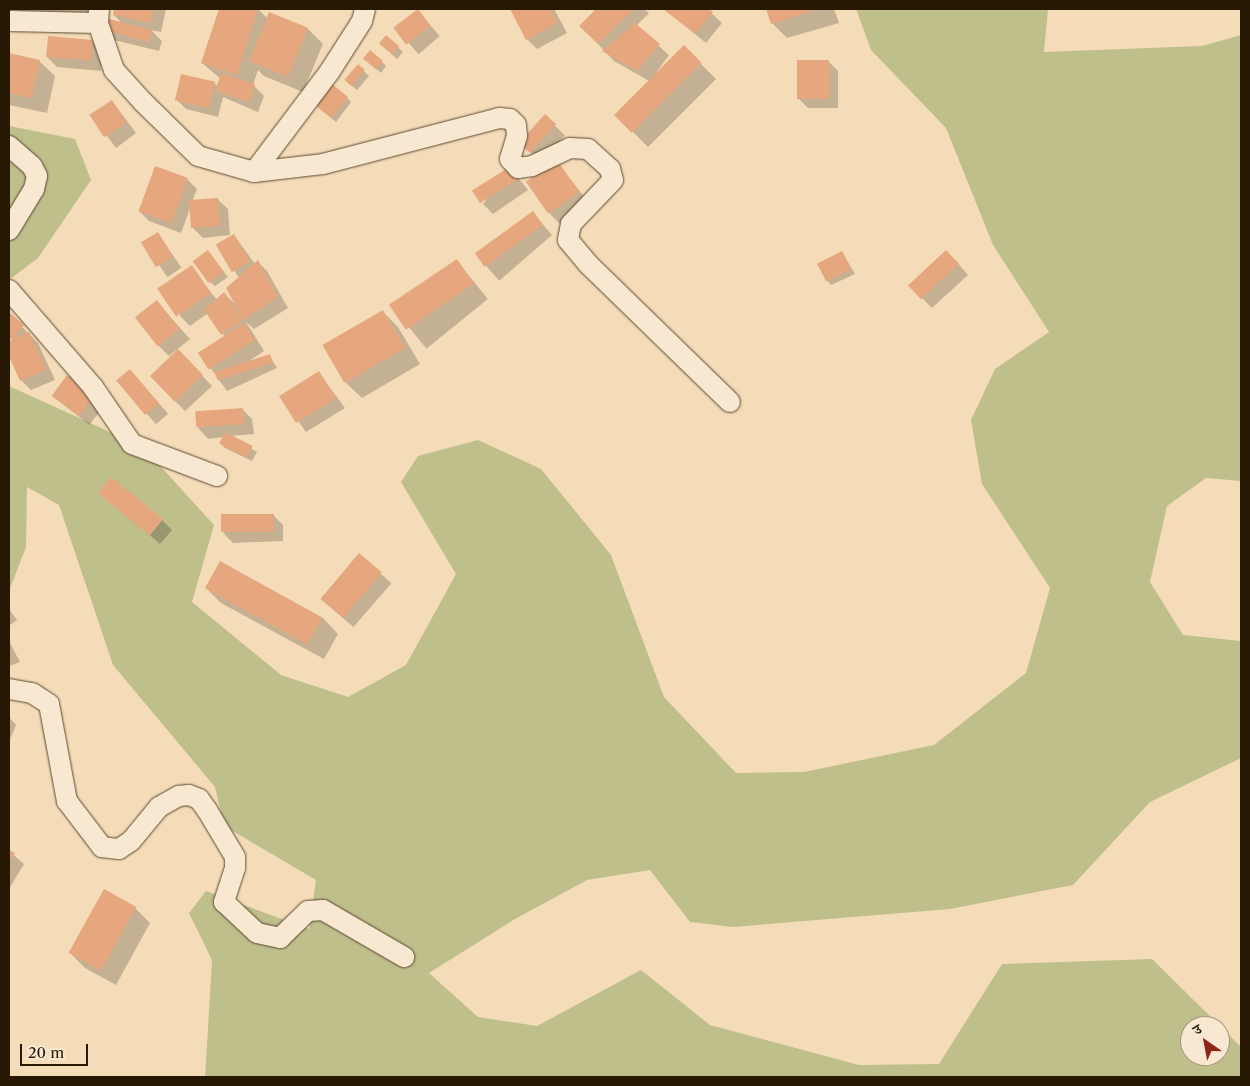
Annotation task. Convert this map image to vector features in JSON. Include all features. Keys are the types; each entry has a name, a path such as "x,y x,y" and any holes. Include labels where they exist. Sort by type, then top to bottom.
{"street":[{"path":"254,172 330,71 362,21 365,9"},
{"path":"9,21 98,16 114,70 198,156 254,172 323,164 499,118 510,119 516,125 517,136 510,159 518,168 532,166 570,148 588,149 610,169 613,180 571,224 568,240 588,264 730,402"},
{"path":"9,146 32,166 37,176 34,189 9,230"},
{"path":"9,290 93,387 132,444 217,476"},
{"path":"9,689 32,692 49,704 67,801 102,847 120,849 131,841 159,806 179,796 189,795 199,799 235,857 235,868 224,902 257,933 280,938 308,911 323,910 404,957"}],"green space":[{"path":"856,9 1048,9 1044,52 1202,46 1241,35 1241,481 1206,478 1167,506 1150,582 1183,635 1241,641 1241,758 1150,802 1073,885 950,909 733,927 690,922 650,870 587,880 515,919 429,973 478,1017 537,1026 641,970 710,1025 859,1065 939,1064 1002,964 1152,959 1210,1016 1180,1016 1180,1066 1230,1066 1230,1036 1241,1047 1241,1077 205,1077 212,960 189,913 206,891 309,929 316,880 224,826 215,787 113,665 59,505 27,487 26,547 9,591 9,386 143,447 214,525 192,602 281,675 348,697 406,665 456,574 401,482 418,456 478,440 541,469 611,555 664,697 736,773 804,772 934,745 1026,673 1050,588 982,484 971,420 995,369 1049,332 993,245 946,128 871,50"},
{"path":"9,126 75,139 91,180 38,258 9,280"}],"building":[{"path":"114,9 154,9 151,23 113,15"},
{"path":"219,9 258,9 237,75 201,63"},
{"path":"418,9 431,26 406,44 393,28"},
{"path":"510,9 550,9 558,23 526,40"},
{"path":"596,9 634,9 598,44 579,26"},
{"path":"663,9 709,9 713,12 695,34"},
{"path":"766,9 820,9 771,24"},
{"path":"269,12 308,28 288,77 249,61"},
{"path":"106,18 152,30 149,42 103,30"},
{"path":"635,23 660,44 637,71 602,51"},
{"path":"386,35 399,46 392,54 379,43"},
{"path":"48,36 93,40 91,61 46,57"},
{"path":"684,45 702,63 632,133 614,115"},
{"path":"370,50 383,61 376,69 363,58"},
{"path":"9,53 40,60 32,98 9,93"},
{"path":"797,60 829,60 829,99 797,99"},
{"path":"358,64 365,70 351,86 344,80"},
{"path":"221,73 255,84 249,102 215,91"},
{"path":"181,74 215,82 209,108 175,100"},
{"path":"332,84 348,97 331,118 315,105"},
{"path":"112,100 127,123 104,137 89,115"},
{"path":"545,114 556,124 530,153 519,143"},
{"path":"557,160 579,192 548,214 526,182"},
{"path":"155,166 188,178 171,223 139,211"},
{"path":"511,166 519,179 480,203 472,190"},
{"path":"218,198 220,226 191,228 189,200"},
{"path":"533,211 543,225 485,267 475,253"},
{"path":"158,232 173,257 156,267 141,242"},
{"path":"234,234 250,262 232,272 216,244"},
{"path":"208,250 224,272 208,283 193,261"},
{"path":"946,250 959,264 921,299 908,285"},
{"path":"842,251 851,269 826,282 817,264"},
{"path":"457,259 474,284 406,330 389,305"},
{"path":"258,260 278,297 243,320 226,288"},
{"path":"192,265 211,293 176,317 157,288"},
{"path":"224,292 242,320 221,335 204,310"},
{"path":"157,300 180,329 158,346 135,317"},
{"path":"383,310 405,348 344,383 322,345"},
{"path":"9,312 24,325 12,340 9,337"},
{"path":"244,323 255,340 209,370 198,353"},
{"path":"29,332 46,370 20,381 9,356 9,341"},
{"path":"178,349 203,375 175,402 150,376"},
{"path":"270,354 273,363 218,380 215,372"},
{"path":"130,369 159,403 145,415 116,381"},
{"path":"319,371 336,398 296,423 279,396"},
{"path":"67,375 95,395 79,416 52,396"},
{"path":"243,408 244,424 196,427 195,411"},
{"path":"225,432 253,446 247,458 219,444"},
{"path":"111,477 163,519 150,535 98,493"},
{"path":"221,514 274,514 274,532 221,532"},
{"path":"359,553 382,572 343,618 320,599"},
{"path":"220,561 322,618 307,645 205,588"},
{"path":"9,850 15,853 9,863"},
{"path":"104,889 136,907 101,971 69,953"}]}
